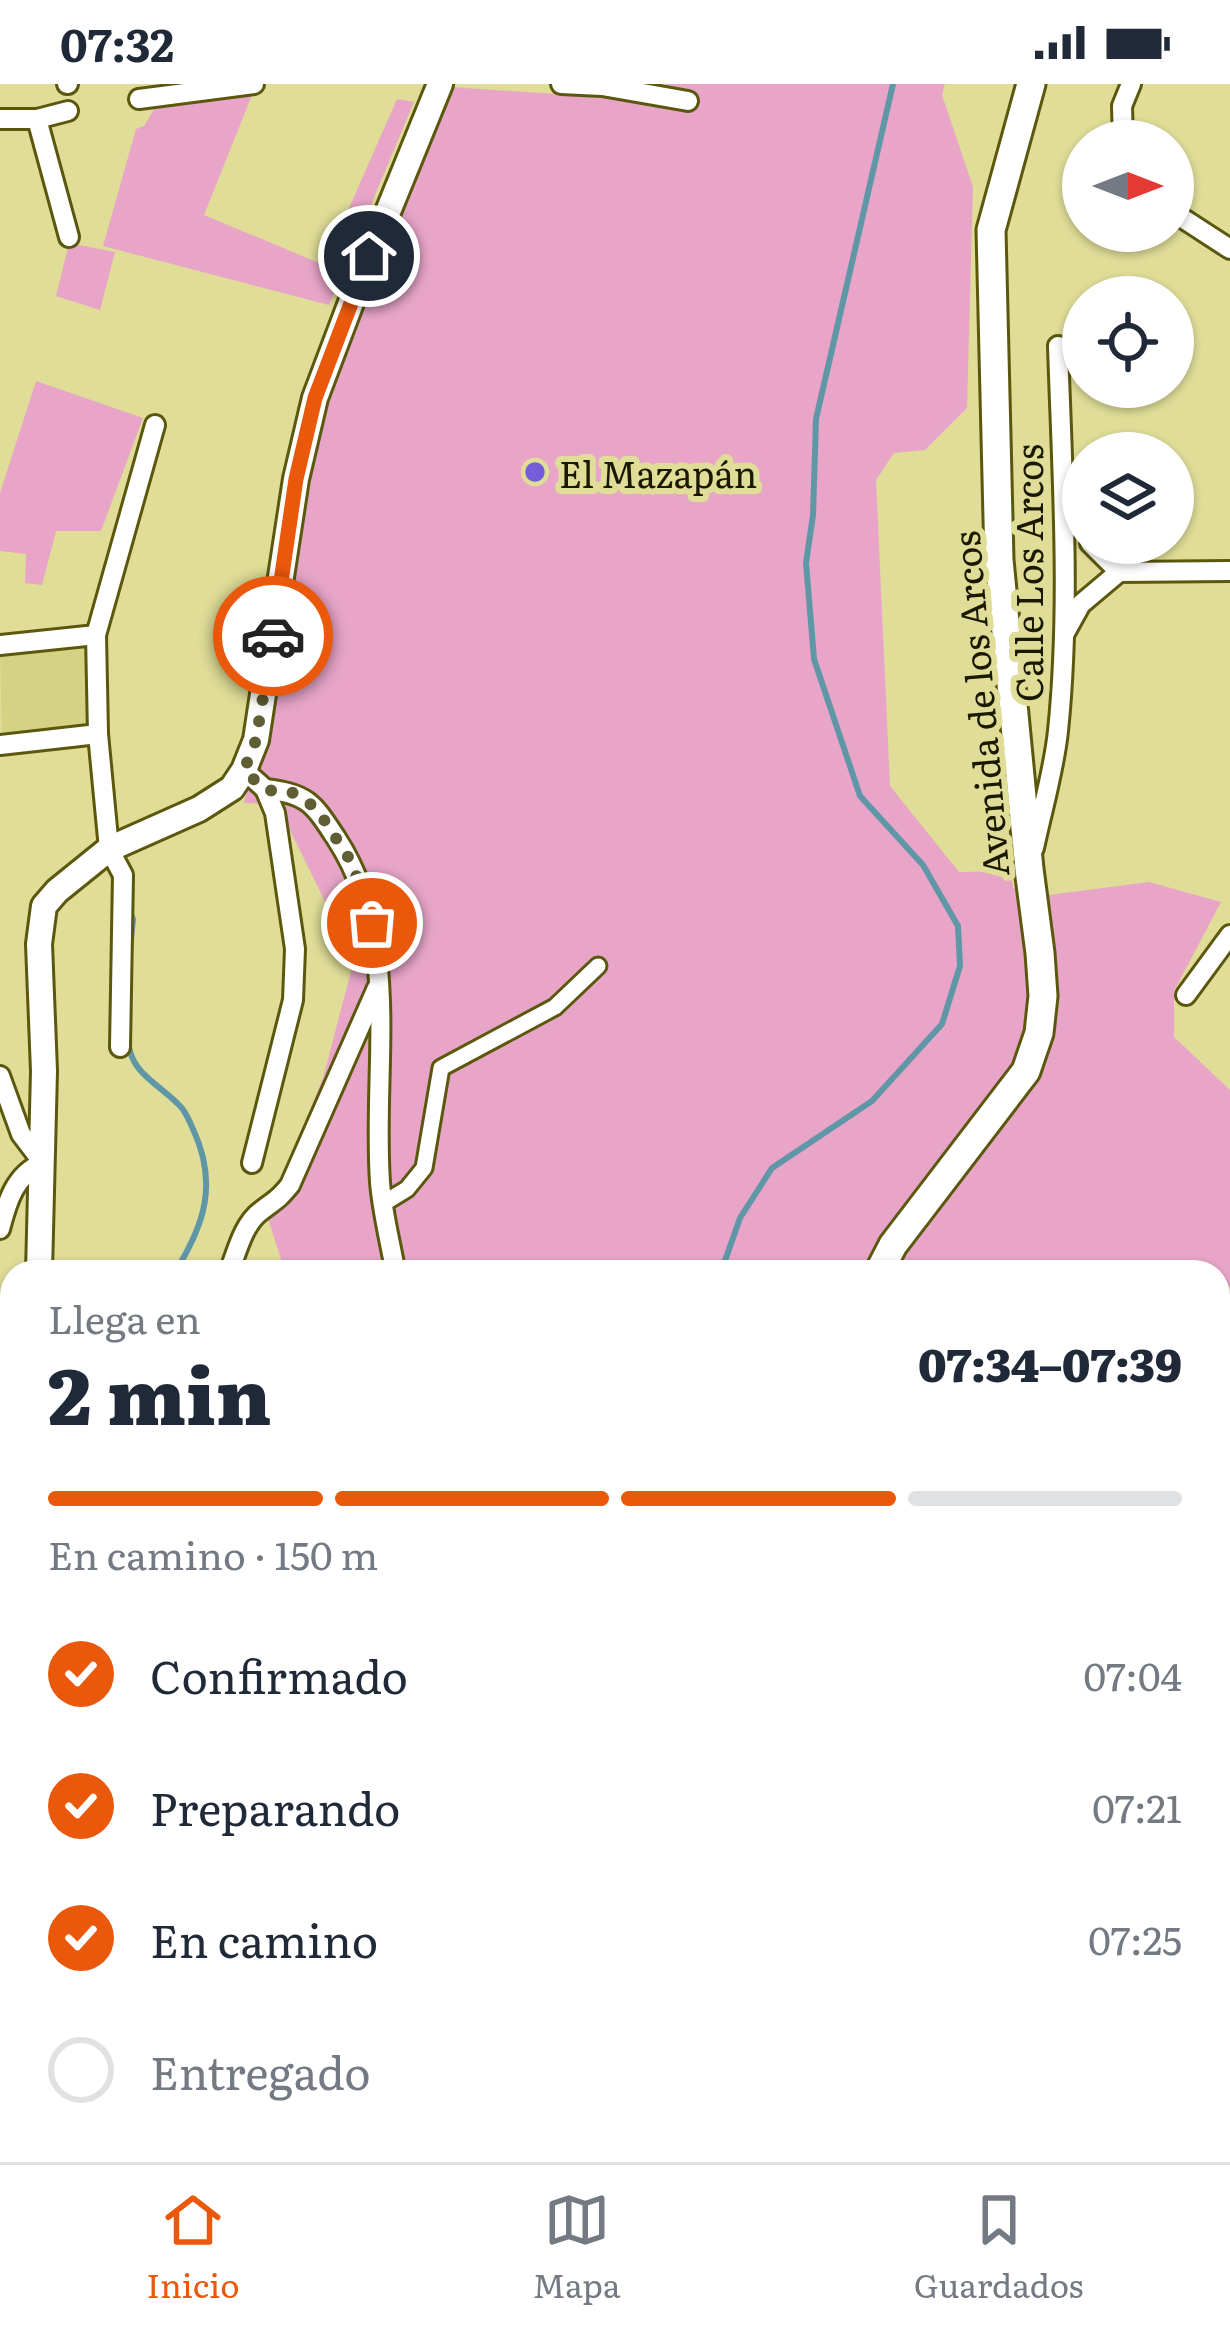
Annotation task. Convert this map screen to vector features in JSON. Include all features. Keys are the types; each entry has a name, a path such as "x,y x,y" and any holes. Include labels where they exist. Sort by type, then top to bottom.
{"main road":[{"name":"Avenida de los Arcos","path":"885,1260 1026,1071 1039,1034 1043,996 999,560 991,230 1031,84"}],"street":[{"path":"139,99 254,84"},
{"path":"39,1260 44,1071 39,944 44,906 109,849 200,809 232,788 244,770 256,740 296,479 315,398 440,84"},
{"path":"561,84 688,101"},
{"path":"1122,120 1122,106 1131,84"},
{"path":"0,119 38,119 68,111"},
{"path":"38,119 69,237"},
{"path":"1194,226 1230,249"},
{"name":"Calle Los Arcos","path":"1058,346 1062,476"},
{"path":"120,1047 123,875 109,849 98,734 96,635 155,425"},
{"name":"Calle Los Arcos","path":"1029,869 1058,734 1063,564"},
{"path":"1111,564 1119,572"},
{"path":"1063,637 1081,604 1119,572 1230,572"},
{"path":"0,645 96,635"},
{"path":"0,745 98,734"},
{"path":"244,770 265,790 275,813 295,949 292,1000 252,1163"},
{"path":"265,790 295,793 317,809 352,863 372,923 380,981 380,1182 393,1260"},
{"path":"1186,995 1230,935"},
{"path":"384,1203 407,1189 424,1168 441,1068 555,1007 598,966"},
{"path":"234,1260 248,1225 290,1185 380,981"},
{"path":"0,1076 4,1101 43,1163"},
{"path":"0,1229 16,1185 26,1170 43,1163"}],"shaded area":[{"path":"666,84 945,84 942,95 973,187 967,408 925,450 894,453 876,480 890,786 959,872 1011,871 1013,888 1041,896 1149,882 1221,902 1174,991 1174,1037 1230,1090 1230,1260 281,1260 267,1215 323,1078 354,960 277,804 244,803 326,391 450,87 663,101"},
{"path":"252,95 204,215 324,265 397,99 414,102 329,305 103,246 136,129 144,126 159,101"},
{"path":"69,243 115,252 100,310 56,296"},
{"path":"36,381 143,418 101,531 56,531 42,585 25,583 26,554 0,551 0,493"},
{"path":"86,644 91,726 2,735 0,650"}],"waterway":[{"path":"725,1260 740,1218 772,1168 872,1101 942,1024 960,966 958,926 923,865 860,796 814,659 806,563 813,515 816,419 893,84"},
{"path":"129,910 133,919 130,950"},
{"path":"128,1041 140,1070 181,1107 201,1149 205,1203 182,1260"}],"way so far":[{"path":"273,636 256,740 244,770 265,790 295,793 317,809 352,863 372,923"}],"place":[{"name":"El Mazapán","path":"535,472"}],"route":[{"path":"273,636 296,479 315,398 369,256"}]}
